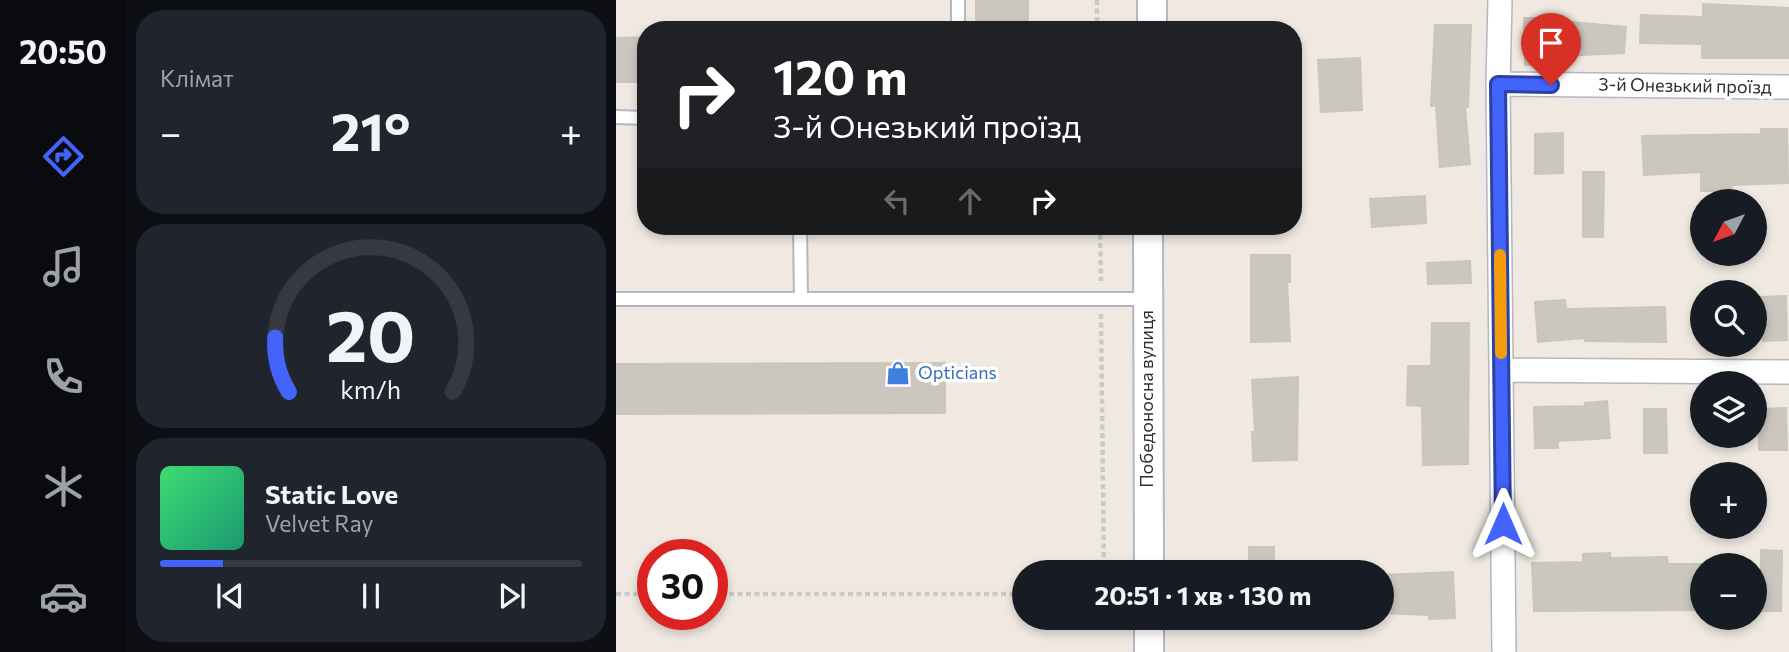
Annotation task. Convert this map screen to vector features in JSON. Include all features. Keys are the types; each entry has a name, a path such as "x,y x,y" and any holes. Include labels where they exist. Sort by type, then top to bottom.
{"street":[{"path":"1152,21 1153,0"},
{"path":"1500,0 1498,84 1504,652"},
{"name":"3-й Онезький проїзд","path":"1498,84 1789,87"},
{"name":"Победоносна вулиця","path":"1148,235 1149,560"},
{"path":"1501,370 1789,372"},
{"path":"1149,630 1150,652"}],"lane":[{"path":"958,0 958,21"},
{"path":"616,117 637,118"},
{"path":"800,235 801,299"},
{"path":"616,299 1147,299"}],"path":[{"path":"1097,0 1097,21"},
{"path":"1100,235 1104,560"},
{"path":"616,594 637,594"},
{"path":"728,594 1012,594"}],"building":[{"path":"976,0 1028,0 1028,21 976,21"},
{"path":"1703,4 1789,8 1789,58 1702,58 1702,44 1640,43 1641,15 1703,17"},
{"path":"1524,18 1560,18 1560,21 1626,27 1624,53 1561,56 1561,65 1525,65"},
{"path":"1435,25 1471,25 1468,107 1465,107 1470,164 1440,167 1436,106 1431,106"},
{"path":"637,37 637,82 616,82 616,38"},
{"path":"1360,58 1362,110 1321,112 1318,60"},
{"path":"1761,129 1787,129 1788,183 1701,189 1701,172 1644,175 1642,136 1761,134"},
{"path":"1563,133 1563,173 1535,174 1535,134"},
{"path":"1583,172 1604,172 1603,237 1583,237"},
{"path":"1425,196 1426,223 1372,227 1370,199"},
{"path":"1251,255 1290,255 1290,282 1287,282 1290,341 1251,342"},
{"path":"1470,261 1471,283 1428,284 1427,263"},
{"path":"1786,296 1787,340 1767,341 1767,297"},
{"path":"1565,300 1566,309 1665,307 1666,342 1585,341 1585,338 1538,342 1535,302"},
{"path":"1432,323 1469,323 1468,464 1423,465 1422,406 1407,405 1408,366 1431,366"},
{"path":"945,363 945,413 616,414 616,364"},
{"path":"1298,377 1297,460 1253,461 1252,432 1255,432 1252,380"},
{"path":"1607,401 1610,438 1558,441 1558,448 1535,448 1534,407 1585,406 1585,403"},
{"path":"1786,408 1787,450 1759,450 1767,448 1767,409"},
{"path":"1644,409 1666,409 1667,453 1644,453"},
{"path":"1249,547 1274,547 1274,560 1249,560"},
{"path":"1761,550 1782,551 1781,611 1767,611 1767,553 1761,553"},
{"path":"1610,553 1610,558 1667,557 1668,564 1690,564 1690,610 1534,611 1532,563 1583,562 1583,554"},
{"path":"1453,572 1455,618 1429,619 1429,615 1394,614 1394,574"}],"slow traffic":[{"path":"1500,255 1501,353"}],"place":[{"name":"Opticians","path":"898,373"}],"route":[{"path":"1503,524 1498,84 1551,85"}]}
